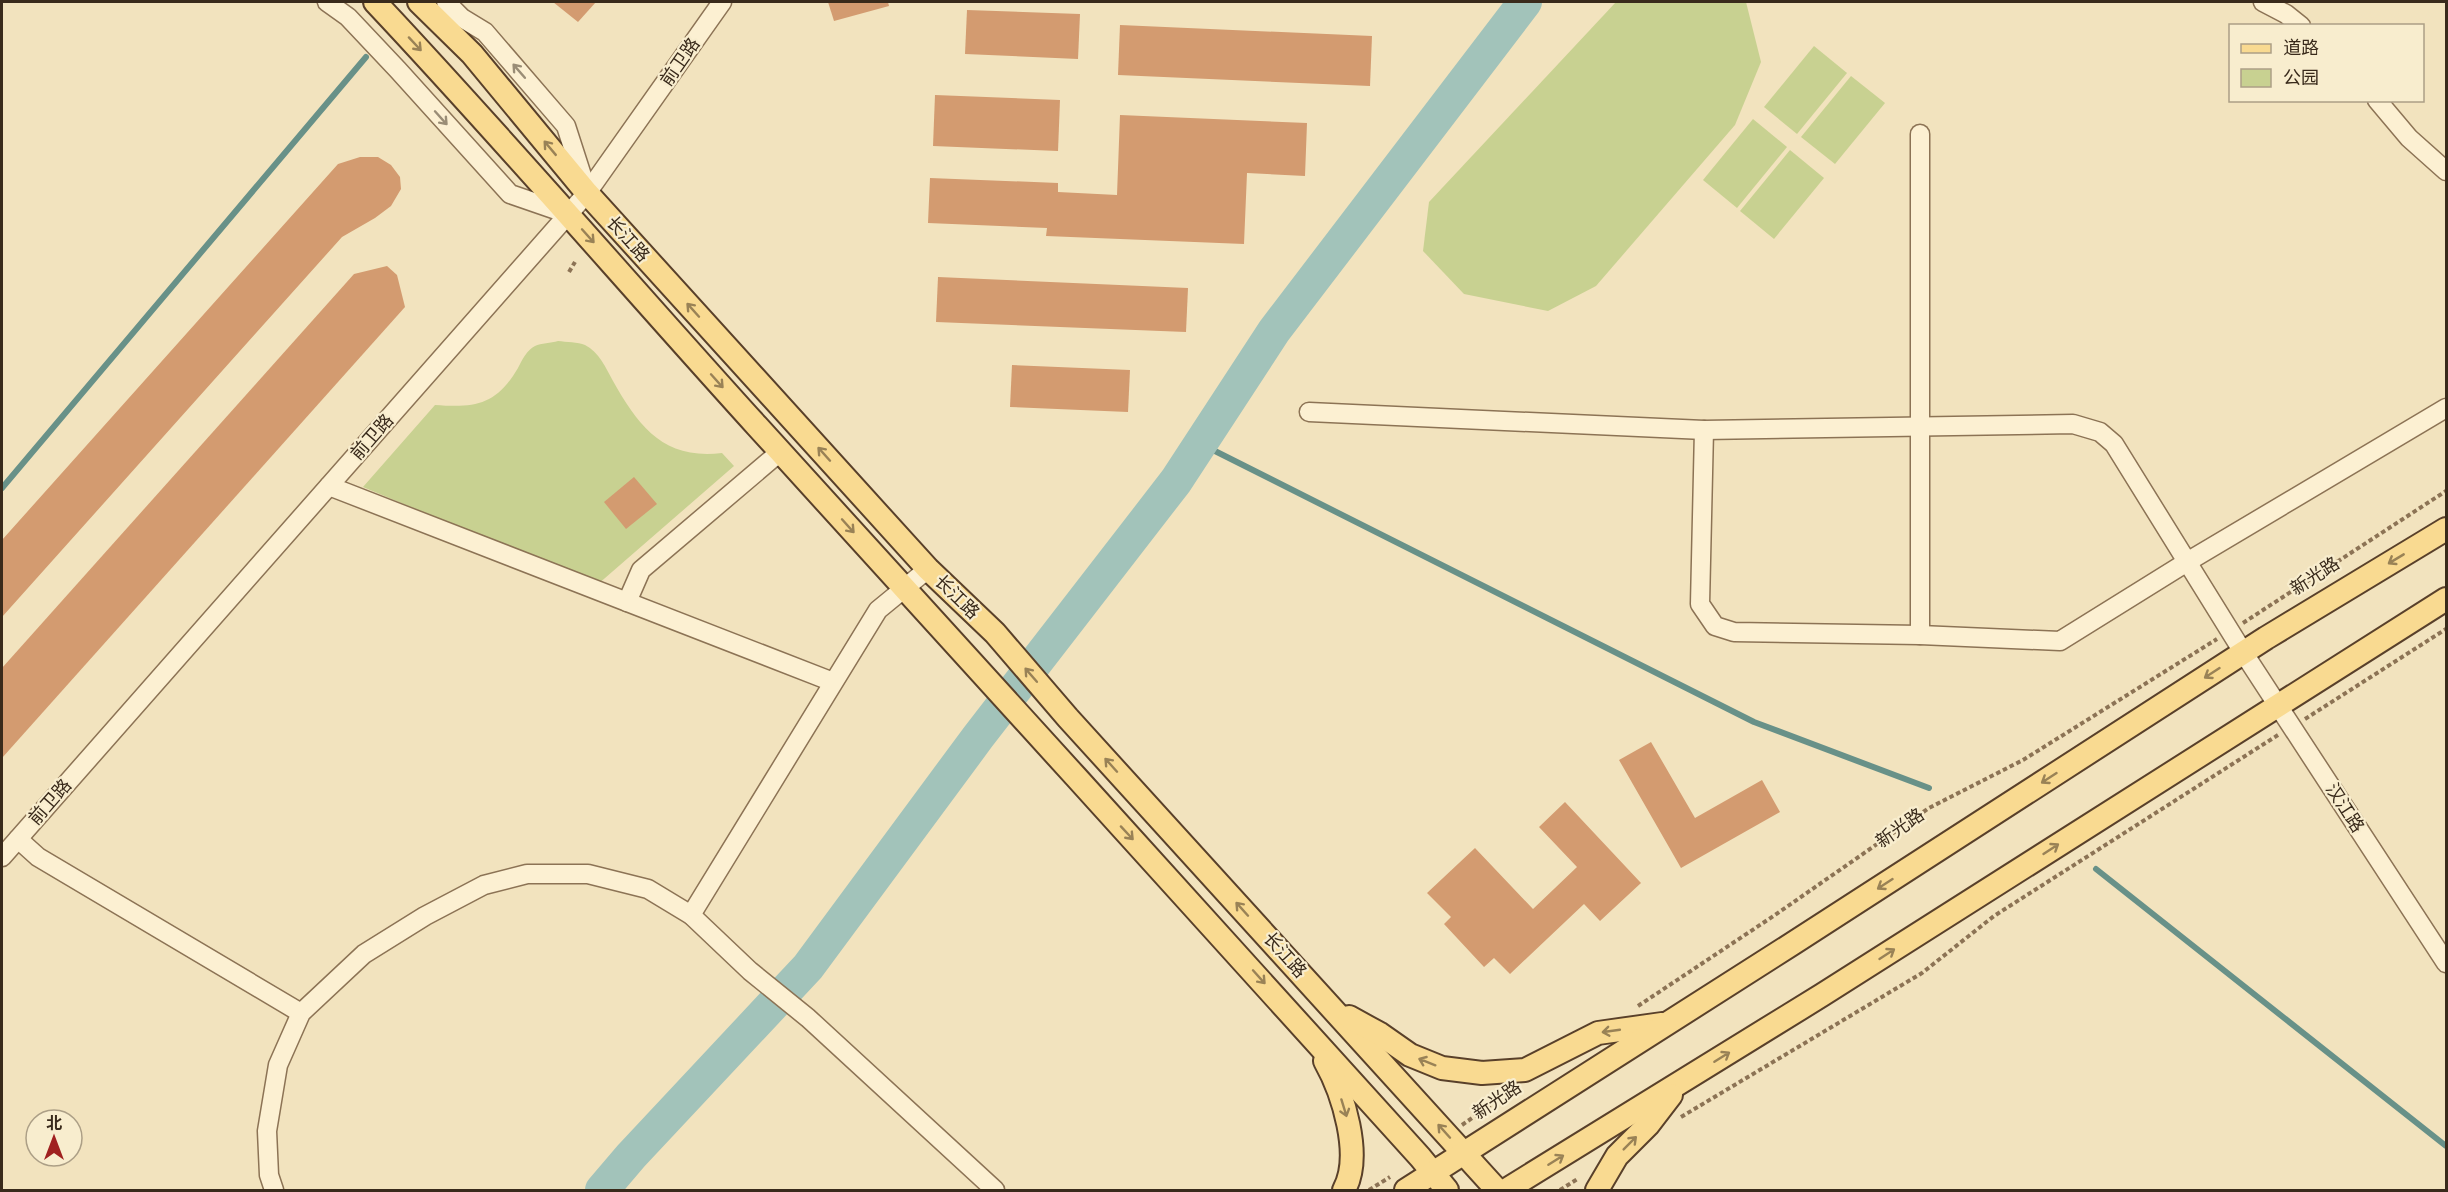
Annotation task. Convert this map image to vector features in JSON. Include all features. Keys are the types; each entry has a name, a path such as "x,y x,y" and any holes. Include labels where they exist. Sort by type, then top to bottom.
{"main road":[{"name":"长江路","path":"375,2 463,95 780,452 1434,1173"},
{"name":"长江路","path":"419,2 472,54 587,193 928,569 995,633 1068,718 1449,1135 1497,1191"},
{"name":"新光路","path":"1406,1191 2243,652 2446,529"},
{"path":"1506,1191 1822,995 2446,599"},
{"path":"1335,1010 1380,1034 1410,1055 1442,1068 1482,1073 1525,1070 1598,1033 1669,1023"},
{"path":"1311,1036 1330,1069 1350,1127 1350,1168 1344,1191"},
{"path":"1593,1182 1648,1125 1679,1084"}],"street":[{"path":"327,2 348,17 510,194 568,214"},
{"path":"446,2 462,18 485,32 566,126 587,193"},
{"name":"前卫路","path":"2,857 587,193 722,2"},
{"path":"2264,2 2298,24"},
{"path":"2379,102 2409,138 2446,171"},
{"path":"1920,134 1920,635"},
{"path":"1704,430 1700,604 1715,626 1734,632 1920,635 2060,641 2187,562 2446,408"},
{"name":"汉江路","path":"1308,412 1704,430 2073,424 2100,432 2114,444 2292,727 2439,937 2446,963"},
{"path":"627,602 641,570 780,452"},
{"path":"329,486 833,682"},
{"path":"691,915 878,610 928,569"},
{"path":"18,839 38,857 301,1013"},
{"path":"274,1191 269,1175 267,1131 278,1065 301,1013 364,954 425,916 484,885 527,874 588,874 648,889 691,915 750,971 808,1018 995,1191"}],"path":[{"path":"569,272 575,262"},
{"name":"新光路","path":"1637,1007 1929,808 2022,760 2230,631 2446,491"},
{"path":"1674,1121 1922,973 1994,915 2446,629"},
{"name":"新光路","path":"1449,1135 1520,1085"},
{"path":"1369,1191 1434,1173"},
{"path":"1560,1191 1593,1182"}],"green space":[{"path":"1616,2 1746,2 1761,62 1735,125 1596,286 1548,311 1464,294 1423,251 1429,202"},
{"path":"1814,46 1847,73 1797,134 1764,107"},
{"path":"1851,76 1885,103 1835,164 1801,137"},
{"path":"1753,119 1787,147 1737,208 1703,180"},
{"path":"1790,150 1824,178 1774,239 1740,211"},
{"path":"558,341 582,344 590,348 602,361 633,413 656,437 684,451 702,454 722,453 734,466 597,585 363,487 435,405 462,406 484,402 502,390 532,348"}],"building":[{"path":"553,2 596,2 578,22"},
{"path":"828,2 888,2 889,6 834,21"},
{"path":"967,10 1080,14 1078,59 965,54"},
{"path":"1120,25 1372,36 1370,86 1118,75"},
{"path":"935,95 1060,100 1058,151 933,146"},
{"path":"1120,115 1307,123 1305,176 1247,173 1244,244 1046,236 1047,228 928,223 930,178 1058,183 1058,192 1117,195"},
{"path":"360,157 378,157 391,165 400,177 401,189 391,206 342,237 2,617 2,540 338,164"},
{"path":"387,266 397,275 405,307 2,758 2,668 354,274"},
{"path":"938,277 1188,288 1186,332 936,322"},
{"path":"1012,365 1130,370 1128,412 1010,407"},
{"path":"634,477 657,504 626,529 604,502"},
{"path":"1651,742 1695,818 1762,780 1780,812 1681,868 1619,760"},
{"path":"1565,802 1641,883 1600,921 1584,904 1510,974 1494,958 1484,967 1444,924 1451,917 1427,893 1475,848 1533,909 1577,867 1539,827"}],"waterway":[{"path":"602,1190 808,967 978,737 1176,481 1274,331 1525,2"},
{"path":"2,488 366,57"},
{"path":"1201,444 1754,722 1929,788"},
{"path":"2096,869 2446,1146"}]}
